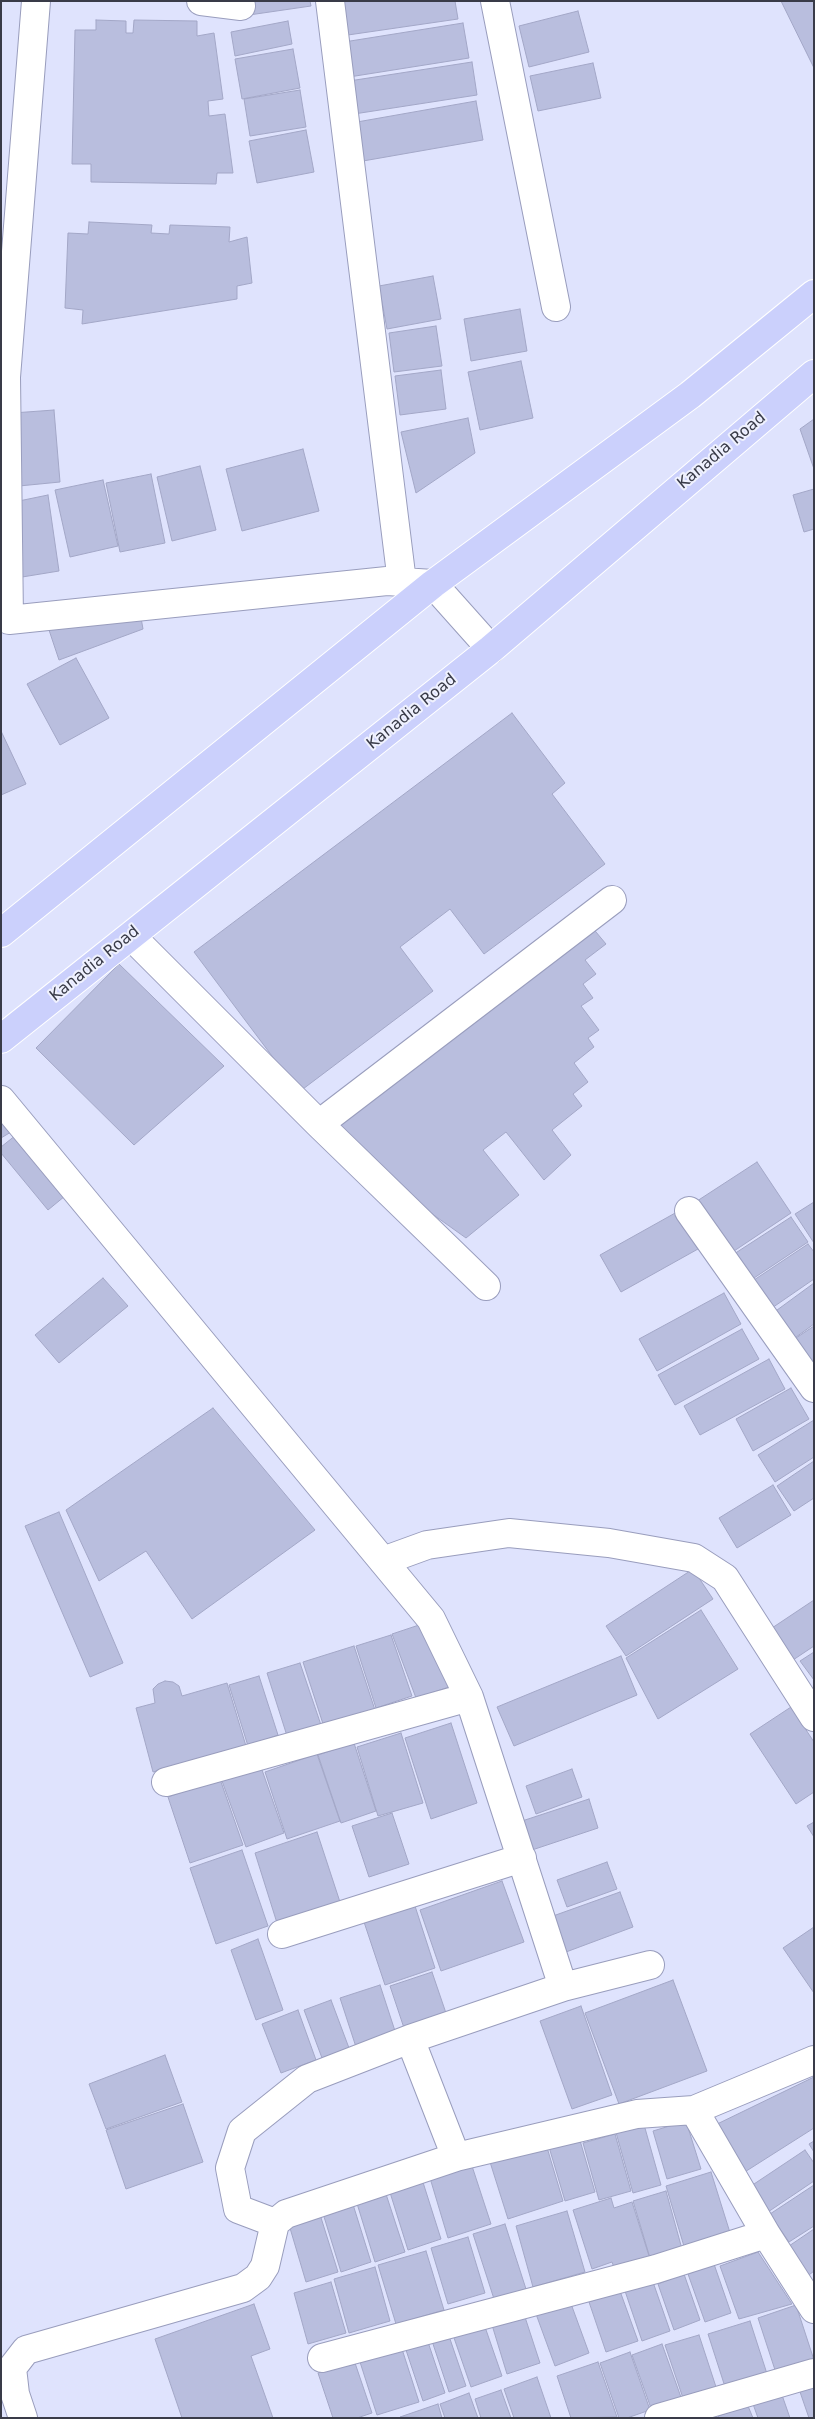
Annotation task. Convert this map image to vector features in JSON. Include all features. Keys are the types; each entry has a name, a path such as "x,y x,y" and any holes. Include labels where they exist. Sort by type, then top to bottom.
{"main road":[{"path":"1,932 433,584 690,395 814,294"},
{"name":"Kanadia Road","path":"1,1038 491,649 814,374"}],"street":[{"path":"36,1 6,377 5,620 367,582 402,582 433,584 491,649"},
{"path":"201,1 241,6"},
{"path":"330,1 402,582"},
{"path":"494,1 556,307"},
{"path":"319,1124 612,900"},
{"path":"131,936 319,1124 486,1286"},
{"path":"1,1100 431,1619 469,1697 563,1987"},
{"path":"689,1211 814,1388"},
{"path":"383,1561 426,1545 509,1533 609,1543 694,1558 725,1578 814,1717"},
{"path":"166,1782 469,1697"},
{"path":"282,1934 522,1858"},
{"path":"275,2223 238,2209 230,2168 242,2131 306,2079 410,2039 563,1987 650,1965"},
{"path":"410,2039 456,2157"},
{"path":"23,2418 16,2394 12,2368 26,2350 243,2288 258,2277 265,2266 275,2223 286,2214 456,2157 637,2114 694,2110 814,2060"},
{"path":"694,2110 766,2234 814,2309"},
{"path":"322,2358 656,2270 766,2234"},
{"path":"659,2418 814,2373"}],"building":[{"path":"247,1 310,1 311,6 249,15"},
{"path":"336,1 455,1 458,19 341,36"},
{"path":"781,1 814,1 814,68"},
{"path":"578,11 589,52 529,67 519,26"},
{"path":"96,20 126,21 126,33 133,33 134,20 197,21 197,36 214,33 223,99 208,101 209,116 225,114 233,173 217,173 216,184 91,182 91,164 72,164 75,30 96,30"},
{"path":"288,21 292,44 235,56 231,32"},
{"path":"463,23 469,58 349,77 344,42"},
{"path":"293,49 300,88 242,99 235,59"},
{"path":"472,62 477,95 354,114 349,81"},
{"path":"593,63 601,98 538,111 530,76"},
{"path":"300,90 306,127 250,136 244,99"},
{"path":"476,101 483,140 363,161 357,122"},
{"path":"306,130 314,172 257,183 249,141"},
{"path":"89,222 152,225 151,233 169,234 170,225 230,227 229,242 247,237 252,283 237,286 237,299 82,324 83,310 65,308 68,233 88,234"},
{"path":"433,276 441,319 387,329 379,286"},
{"path":"520,309 527,351 471,361 464,319"},
{"path":"436,326 442,366 394,372 389,333"},
{"path":"521,361 533,418 480,430 468,372"},
{"path":"441,370 446,409 400,415 395,376"},
{"path":"54,410 60,482 19,486 13,413"},
{"path":"468,418 475,453 416,493 401,432"},
{"path":"814,419 814,469 800,429"},
{"path":"303,449 319,511 242,531 226,469"},
{"path":"200,466 216,530 172,541 157,477"},
{"path":"151,474 165,543 120,552 106,483"},
{"path":"103,480 118,546 70,557 55,490"},
{"path":"814,489 814,529 804,532 793,495"},
{"path":"48,495 59,571 16,578 14,502"},
{"path":"140,612 143,629 59,660 47,624"},
{"path":"76,658 109,718 60,745 27,684"},
{"path":"512,713 565,783 552,794 605,864 484,954 450,909 400,947 433,991 299,1092 194,952"},
{"path":"1,731 26,784 1,795"},
{"path":"591,926 606,944 585,960 596,974 583,984 593,998 581,1006 599,1030 588,1038 594,1047 574,1063 588,1082 573,1094 582,1106 552,1130 571,1155 544,1180 506,1132 483,1150 519,1195 466,1238 400,1191 338,1123"},
{"path":"119,964 224,1066 134,1145 36,1048"},
{"path":"1,1117 11,1132 1,1138"},
{"path":"16,1135 65,1196 48,1210 1,1153 1,1147"},
{"path":"757,1162 791,1213 728,1255 694,1203"},
{"path":"814,1202 814,1243 795,1214"},
{"path":"677,1212 698,1249 621,1292 600,1255"},
{"path":"791,1217 808,1242 751,1280 734,1254"},
{"path":"808,1244 814,1252 814,1279 769,1310 751,1282"},
{"path":"103,1278 128,1306 59,1363 35,1335"},
{"path":"814,1283 814,1324 792,1340 773,1313"},
{"path":"724,1293 741,1324 657,1371 639,1339"},
{"path":"814,1326 814,1364 796,1338"},
{"path":"742,1329 759,1359 675,1405 658,1375"},
{"path":"769,1359 785,1389 700,1435 684,1406"},
{"path":"791,1388 809,1419 753,1451 736,1419"},
{"path":"213,1408 315,1530 192,1619 146,1551 99,1581 66,1510"},
{"path":"814,1420 814,1457 775,1482 758,1455"},
{"path":"814,1461 814,1498 794,1511 777,1486"},
{"path":"773,1485 791,1515 737,1548 719,1518"},
{"path":"59,1512 123,1663 90,1677 25,1526"},
{"path":"693,1569 713,1599 626,1656 606,1626"},
{"path":"814,1600 814,1646 793,1660 772,1628"},
{"path":"701,1610 738,1669 658,1719 626,1658"},
{"path":"419,1625 449,1687 416,1698 392,1634"},
{"path":"391,1635 412,1696 376,1708 356,1646"},
{"path":"354,1646 375,1710 324,1727 303,1662"},
{"path":"814,1652 814,1680 800,1661"},
{"path":"621,1656 637,1695 514,1746 497,1707"},
{"path":"300,1663 322,1728 288,1739 267,1673"},
{"path":"259,1676 278,1735 248,1746 229,1685"},
{"path":"165,1681 173,1682 179,1686 182,1696 227,1683 246,1746 153,1772 136,1708 155,1703 153,1689"},
{"path":"791,1707 814,1742 814,1792 796,1804 750,1734"},
{"path":"451,1723 477,1803 431,1819 405,1738"},
{"path":"401,1733 423,1803 378,1816 357,1747"},
{"path":"354,1743 376,1811 341,1823 318,1755"},
{"path":"317,1754 340,1821 287,1839 265,1772"},
{"path":"261,1767 284,1833 246,1847 222,1781"},
{"path":"572,1769 582,1797 536,1814 526,1786"},
{"path":"220,1779 243,1845 190,1863 168,1797"},
{"path":"589,1799 598,1828 532,1850 522,1821"},
{"path":"392,1813 409,1864 369,1877 352,1826"},
{"path":"814,1822 814,1837 807,1826"},
{"path":"317,1832 340,1902 277,1923 255,1853"},
{"path":"242,1850 268,1926 216,1944 190,1868"},
{"path":"607,1862 617,1889 567,1907 557,1880"},
{"path":"502,1881 524,1942 441,1971 420,1910"},
{"path":"620,1892 633,1927 566,1952 553,1916"},
{"path":"415,1906 435,1968 385,1985 364,1922"},
{"path":"814,1927 814,1993 783,1948"},
{"path":"258,1939 283,2010 256,2020 231,1950"},
{"path":"432,1972 448,2019 406,2034 390,1986"},
{"path":"673,1980 707,2071 619,2104 585,2013"},
{"path":"380,1985 396,2034 356,2047 340,1998"},
{"path":"331,2000 349,2048 322,2058 304,2010"},
{"path":"581,2006 612,2095 572,2109 540,2021"},
{"path":"298,2010 316,2060 281,2073 262,2024"},
{"path":"165,2055 182,2102 106,2129 89,2084"},
{"path":"814,2077 814,2128 740,2175 711,2127"},
{"path":"183,2104 203,2162 126,2189 106,2130"},
{"path":"643,2121 661,2185 633,2193 615,2129"},
{"path":"686,2121 701,2169 667,2179 653,2131"},
{"path":"615,2134 631,2191 599,2200 583,2143"},
{"path":"579,2137 595,2192 565,2201 549,2147"},
{"path":"814,2141 814,2152 809,2144"},
{"path":"546,2144 563,2201 508,2219 490,2162"},
{"path":"805,2150 814,2163 814,2181 765,2214 748,2188"},
{"path":"472,2166 491,2224 448,2238 430,2178"},
{"path":"711,2172 732,2239 686,2253 666,2186"},
{"path":"421,2176 441,2239 408,2250 388,2186"},
{"path":"814,2185 814,2226 789,2242 770,2214"},
{"path":"384,2188 405,2252 375,2262 355,2197"},
{"path":"666,2191 682,2249 650,2258 633,2201"},
{"path":"351,2198 371,2262 341,2272 321,2207"},
{"path":"611,2198 614,2208 632,2202 650,2259 615,2270 612,2262 592,2269 573,2210"},
{"path":"318,2208 338,2272 306,2282 287,2218"},
{"path":"567,2211 585,2272 533,2287 516,2226"},
{"path":"505,2224 526,2289 494,2299 473,2234"},
{"path":"814,2229 814,2271 809,2275 789,2246"},
{"path":"468,2237 485,2293 448,2304 431,2248"},
{"path":"426,2251 444,2310 396,2324 378,2265"},
{"path":"758,2252 792,2304 739,2319 720,2266"},
{"path":"714,2264 731,2313 705,2322 688,2274"},
{"path":"375,2267 390,2321 349,2333 334,2279"},
{"path":"684,2274 700,2320 674,2330 658,2284"},
{"path":"331,2282 346,2333 308,2344 294,2293"},
{"path":"653,2282 670,2331 642,2341 625,2291"},
{"path":"620,2291 638,2341 606,2352 589,2302"},
{"path":"570,2301 589,2353 555,2366 536,2314"},
{"path":"254,2304 270,2349 251,2356 273,2418 182,2418 155,2339"},
{"path":"796,2305 814,2360 776,2373 758,2318"},
{"path":"524,2314 540,2363 507,2374 492,2325"},
{"path":"750,2321 769,2380 727,2393 708,2334"},
{"path":"484,2324 502,2376 471,2387 453,2335"},
{"path":"699,2335 718,2393 685,2404 665,2345"},
{"path":"449,2336 466,2386 449,2392 432,2341"},
{"path":"428,2342 445,2393 423,2401 406,2350"},
{"path":"662,2344 682,2400 652,2411 632,2355"},
{"path":"402,2349 419,2402 377,2415 360,2362"},
{"path":"630,2352 650,2410 627,2418 619,2418 600,2363"},
{"path":"354,2360 372,2413 357,2418 333,2418 318,2373"},
{"path":"598,2362 617,2417 571,2418 557,2376"},
{"path":"537,2377 551,2418 514,2418 504,2389"},
{"path":"814,2384 814,2418 809,2418 799,2389"},
{"path":"501,2390 511,2418 481,2418 475,2399"},
{"path":"469,2393 478,2418 445,2418 440,2404"},
{"path":"782,2395 790,2418 758,2418 753,2404"},
{"path":"438,2404 442,2418 400,2417"},
{"path":"748,2406 753,2418 719,2418 718,2416"}]}
